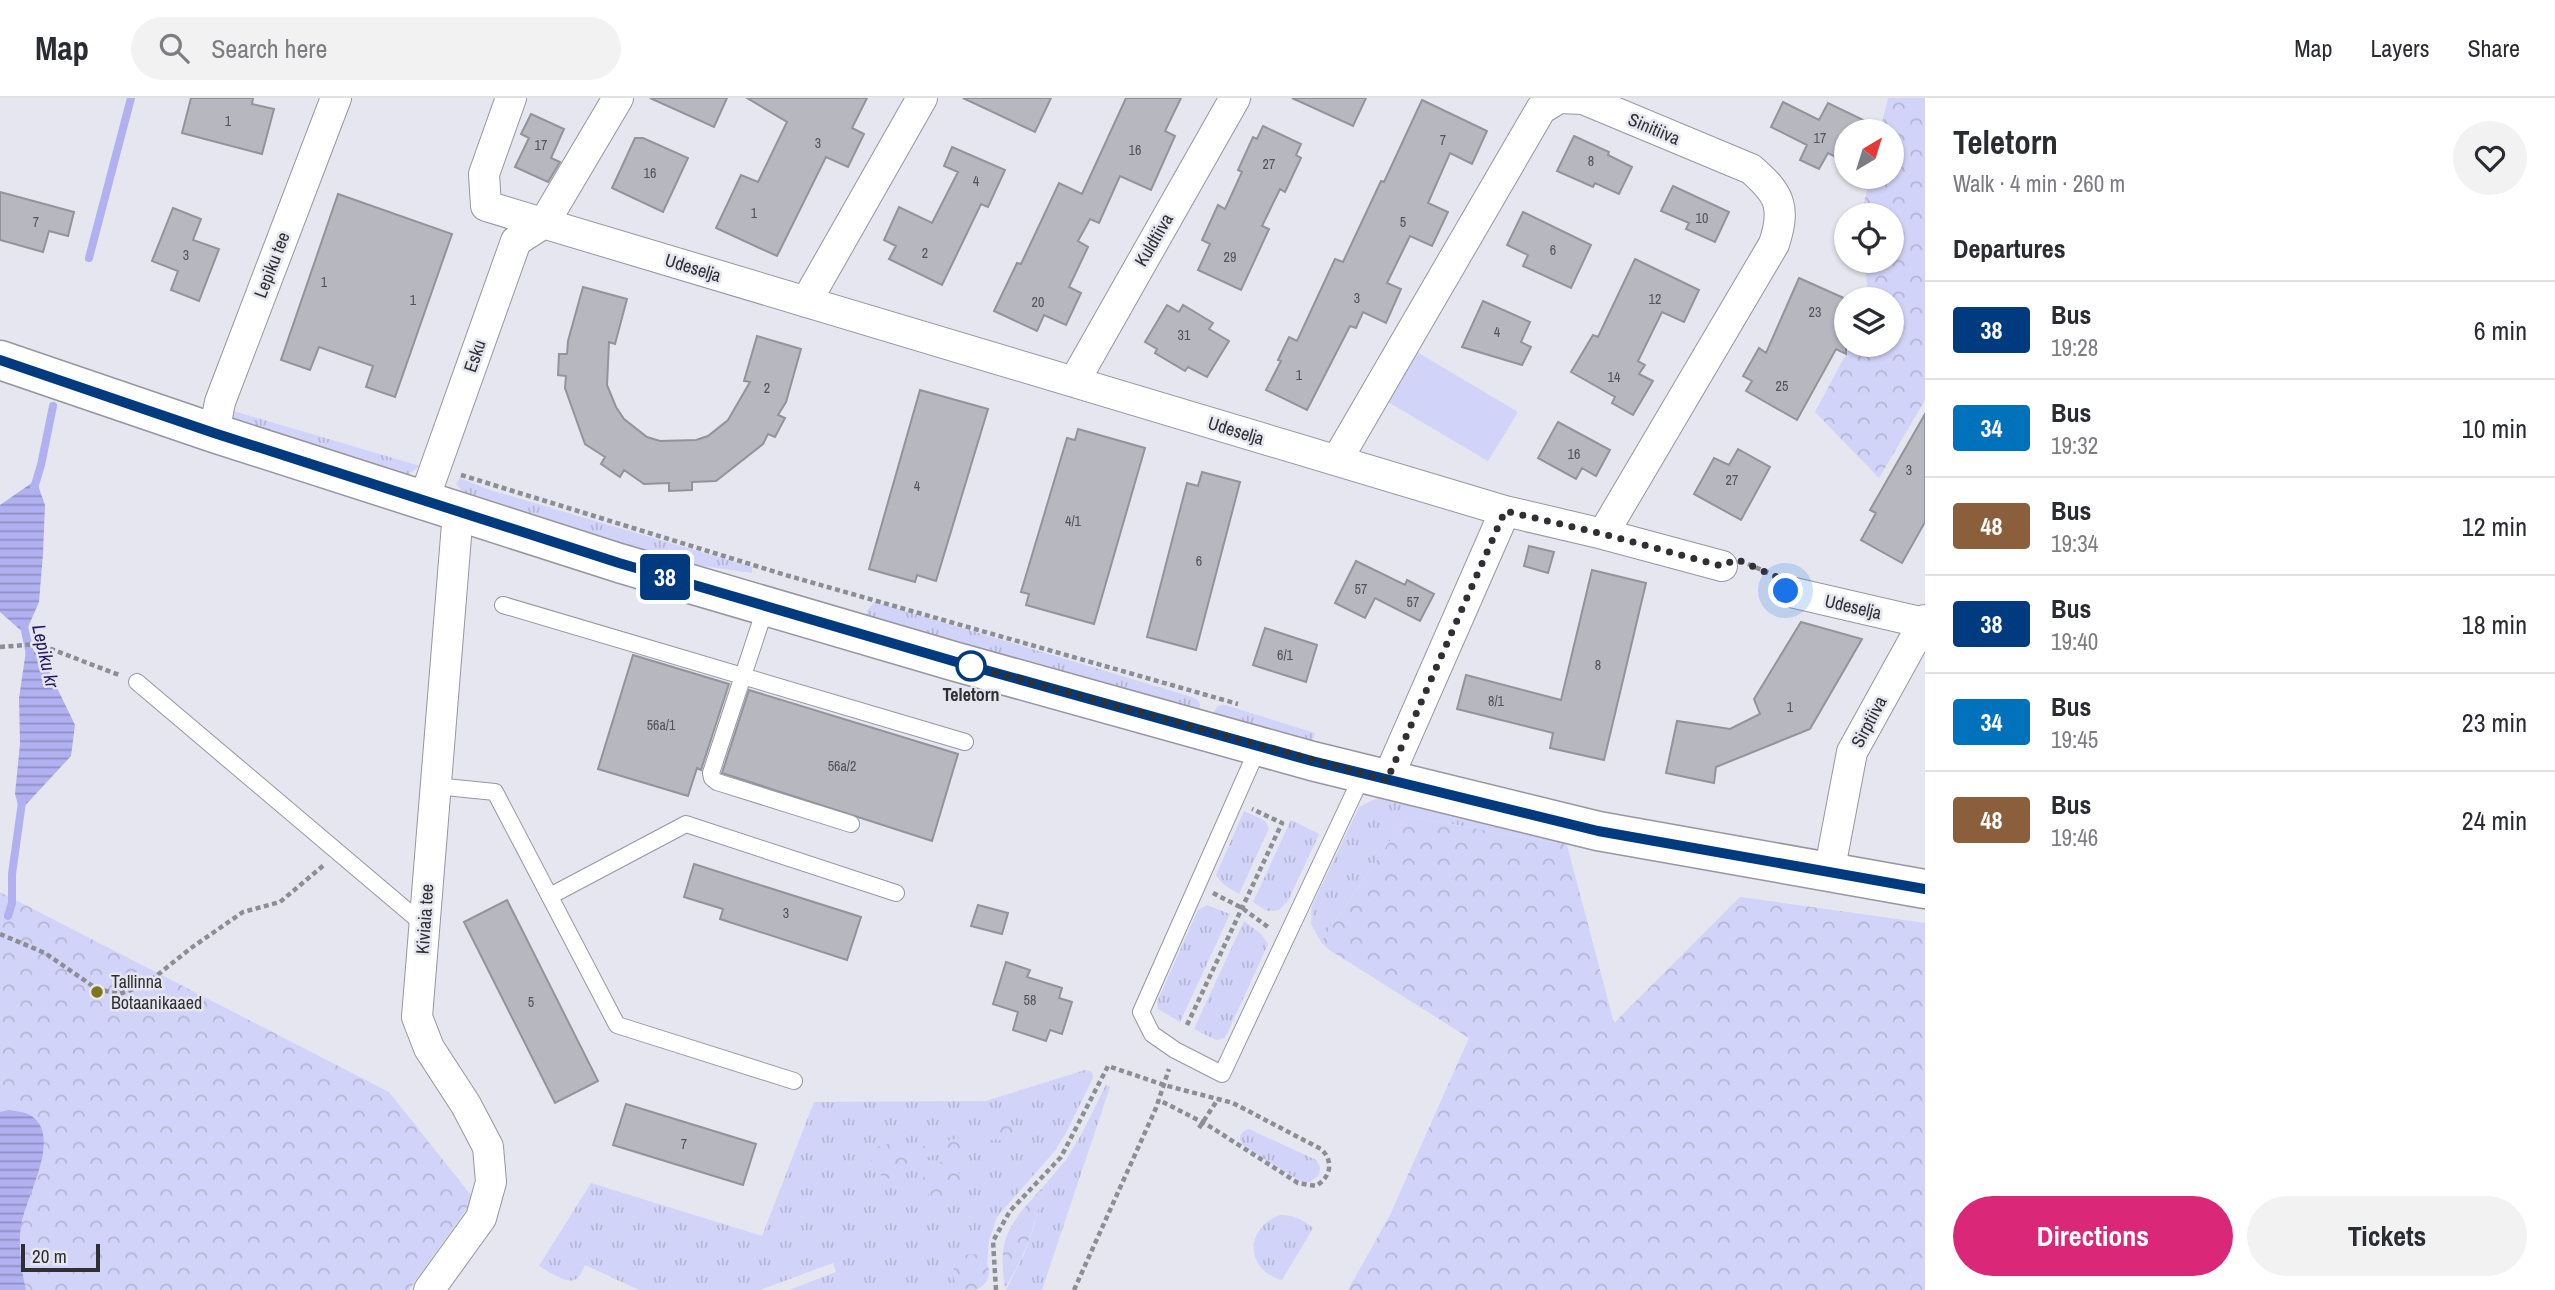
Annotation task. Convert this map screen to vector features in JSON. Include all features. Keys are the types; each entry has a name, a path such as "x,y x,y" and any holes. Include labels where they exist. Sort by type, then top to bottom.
{"main road":[{"path":"0,360 214,433 439,494 619,563 953,661 1259,746 1598,831 1925,889"}],"street":[{"name":"Lepiku tee","path":"214,433 220,402 336,98"},
{"path":"511,98 484,174 486,206 544,223"},
{"name":"Esku","path":"439,494 516,241 544,223 618,98"},
{"path":"806,302 922,98"},
{"name":"Kuldtiiva","path":"1074,382 1235,98"},
{"name":"Sinitiiva","path":"1336,460 1541,109 1559,98 1583,99 1751,169 1770,186 1781,206 1780,226 1774,244 1603,534"},
{"name":"Udeselja","path":"544,223 1505,511 1722,566"},
{"name":"Kiviaia tee","path":"429,1290 481,1218 491,1182 488,1146 466,1105 429,1048 417,1017 435,786 439,494"},
{"path":"1375,777 1505,511"},
{"name":"Udeselja","path":"1786,591 1924,622"},
{"name":"Sirptiiva","path":"1829,873 1852,751 1924,622"}],"lane":[{"path":"503,605 965,742"},
{"path":"766,606 711,773 712,778 717,782 851,824"},
{"path":"137,682 424,925"},
{"path":"1259,746 1141,1012 1153,1034 1175,1050 1222,1074 1375,777"},
{"path":"435,786 495,792 617,1025 794,1081"},
{"path":"550,896 686,824 896,893"}],"path":[{"path":"439,494 789,576 1249,708"},
{"path":"1722,566 1736,559 1779,578 1786,591"},
{"path":"0,647 38,645 137,682"},
{"path":"1187,1026 1282,823 1246,806 1238,793"},
{"path":"0,934 45,953 97,989 119,995 145,985 191,948 243,912 280,902 338,852"},
{"path":"1197,885 1242,908 1273,933"},
{"path":"996,1290 993,1241 1010,1211 1061,1157 1108,1066 1164,1084 1234,1100 1321,1149 1329,1160 1330,1167 1326,1178 1316,1186 1298,1183 1203,1122 1159,1100"},
{"path":"1074,1290 1159,1100 1170,1068"},
{"path":"1199,1128 1218,1098"}],"green space":[{"path":"1888,98 1925,98 1925,400 1879,478 1815,412 1845,357 1904,357 1904,287 1867,287 1866,273 1904,273 1904,203 1864,203 1867,189 1904,189 1904,119 1883,119"},
{"path":"1417,352 1518,412 1488,461 1388,402"},
{"path":"230,410 420,466 406,476 243,428 228,417"},
{"path":"460,478 490,490 752,567 752,573 653,559 464,494 456,484"},
{"path":"875,602 1192,697 1199,701 1200,707 1197,712 891,625 866,615"},
{"path":"1225,705 1315,733 1312,742 1211,715 1218,706"},
{"path":"1389,796 1556,839 1567,845 1407,816 1321,942 1311,924 1312,906 1359,807 1377,798"},
{"path":"1244,811 1265,821 1269,828 1239,894 1223,884 1216,875"},
{"path":"1407,816 1567,845 1614,1023 1740,897 1925,923 1925,1290 1348,1290 1390,1215 1469,1038 1321,942"},
{"path":"1291,820 1319,834 1288,901 1279,910 1267,911 1253,902"},
{"name":"Tallinna Botaanikaaed","path":"0,892 389,1092 474,1199 409,1290 0,1290"},
{"path":"1207,905 1230,914 1180,1022 1158,1009 1157,1002 1198,910"},
{"path":"1244,921 1261,934 1268,944 1227,1034 1216,1040 1194,1029"},
{"path":"1085,1070 1092,1072 1093,1078 1067,1131 1054,1152 997,1217 989,1241 987,1266 976,1256 970,1255 959,1259 955,1264 954,1279 966,1290 789,1290 836,1272 833,1263 760,1290 639,1290 585,1265 579,1277 572,1280 558,1277 539,1266 591,1183 762,1236 814,1102 986,1101"},
{"path":"1106,1085 1110,1087 1042,1290 1006,1290 1025,1252 1043,1187 1066,1160"},
{"path":"1006,1120 1016,1127 1018,1133 1010,1143 995,1139 912,1161 901,1174 890,1179 875,1169 871,1160 875,1148 884,1145 895,1145 908,1150 992,1130 1000,1121"},
{"path":"1249,1129 1316,1160 1320,1167 1319,1175 1310,1182 1302,1182 1245,1147 1240,1136"},
{"path":"942,1162 955,1168 961,1181 955,1194 942,1200 929,1194 923,1181 929,1168"},
{"path":"1043,1187 1029,1240 1005,1288 1003,1256 1008,1232"},
{"path":"1280,1215 1298,1218 1313,1228 1282,1280 1261,1267 1254,1249 1260,1229"},
{"path":"971,1254 984,1259 989,1272 984,1285 971,1290 958,1285 953,1272 958,1259"}],"water":[{"path":"36,480 45,505 43,554 39,602 25,634 0,612 0,505"},
{"path":"27,644 44,661 75,725 71,756 20,811 15,794 20,744 19,698"},
{"path":"9,1110 30,1115 40,1124 44,1137 40,1167 21,1226 20,1258 26,1290 0,1290 0,1112"}],"building":[{"path":"191,98 253,98 252,104 274,109 262,154 182,133"},
{"path":"650,98 727,98 714,127"},
{"path":"747,98 867,98 852,128 864,134 848,167 826,157 777,256 716,228 741,175 758,182 787,122"},
{"path":"963,98 1051,98 1035,132"},
{"path":"1126,98 1181,98 1165,131 1175,136 1151,190 1120,176 1099,223 1090,219 1078,241 1088,247 1069,287 1081,293 1066,325 1044,315 1037,331 994,311 1017,263 1021,264 1059,183 1082,194"},
{"path":"1292,98 1366,98 1353,126"},
{"path":"1422,100 1487,131 1472,164 1450,153 1428,203 1448,212 1432,246 1410,236 1387,283 1401,289 1386,323 1363,312 1356,328 1350,326 1307,410 1266,390 1281,361 1278,360 1289,337 1297,341 1335,259 1343,262"},
{"path":"1783,102 1819,120 1828,103 1861,119 1834,119 1834,156 1828,153 1819,169 1800,160 1807,145 1771,127"},
{"path":"531,114 564,129 551,158 560,162 548,182 515,167 529,138 521,134"},
{"path":"1263,126 1301,144 1296,155 1301,158 1285,192 1280,189 1262,226 1269,229 1241,290 1198,270 1210,244 1202,240 1218,205 1225,209 1242,172 1238,170 1253,137 1257,139"},
{"path":"1574,136 1609,152 1608,155 1632,167 1619,194 1595,183 1593,187 1557,171"},
{"path":"635,138 643,138 688,158 663,212 612,188"},
{"path":"952,147 1005,170 988,207 981,204 942,285 889,259 896,246 884,240 899,207 932,223 958,172 944,166"},
{"path":"1673,186 1729,212 1715,242 1686,229 1689,223 1661,211"},
{"path":"0,192 74,212 68,236 49,231 43,252 0,240"},
{"path":"338,194 452,234 395,397 366,387 373,366 319,347 310,370 281,360"},
{"path":"173,208 201,219 193,240 219,249 199,301 171,290 178,271 152,261"},
{"path":"1523,212 1591,245 1571,288 1523,266 1528,255 1507,245"},
{"path":"1635,259 1699,290 1684,322 1662,312 1638,361 1645,365 1639,374 1653,381 1633,415 1612,403 1615,397 1571,372 1593,335 1598,337"},
{"path":"1799,278 1834,294 1834,353 1797,420 1746,391 1752,381 1743,376 1759,348 1766,353"},
{"path":"583,287 627,299 615,344 609,342 607,385 624,419 647,437 660,441 696,440 708,436 728,420 750,382 744,381 757,336 801,349 786,402 778,415 785,418 775,437 768,434 763,444 716,481 692,482 692,490 669,491 669,483 644,484 624,470 620,477 601,464 605,457 585,444 565,388 566,376 558,375 559,354 567,354"},
{"path":"1483,301 1530,322 1521,342 1531,347 1522,365 1462,347"},
{"path":"1167,305 1179,312 1183,305 1213,323 1209,329 1229,341 1207,377 1188,367 1185,371 1155,353 1157,349 1145,342"},
{"path":"920,390 988,409 936,581 917,575 915,582 869,569"},
{"path":"1925,414 1925,522 1902,563 1861,540 1876,513 1870,510"},
{"path":"1558,422 1610,450 1596,476 1582,468 1576,479 1538,458"},
{"path":"1078,429 1145,448 1094,624 1026,605 1029,594 1021,592 1067,438 1075,440"},
{"path":"1738,449 1770,467 1741,520 1694,494 1714,458 1729,465"},
{"path":"1202,472 1240,482 1196,650 1147,637 1187,483 1198,486"},
{"path":"1529,546 1554,552 1548,573 1524,566"},
{"path":"1356,561 1405,585 1407,580 1434,594 1420,621 1375,598 1365,618 1335,603"},
{"path":"1592,570 1646,583 1604,760 1550,748 1553,733 1457,709 1466,675 1561,700"},
{"path":"1801,622 1862,639 1810,729 1716,767 1714,783 1666,773 1677,721 1730,729 1760,714 1754,699"},
{"path":"1265,628 1317,645 1306,682 1253,665"},
{"path":"633,655 729,684 701,770 697,768 688,796 598,769"},
{"path":"749,690 958,754 932,841 722,773"},
{"path":"694,864 861,917 847,960 720,919 723,909 684,897"},
{"path":"507,900 598,1081 555,1103 464,922"},
{"path":"978,905 1008,913 1002,934 971,926"},
{"path":"1006,962 1030,970 1027,977 1062,988 1059,998 1072,1002 1062,1034 1050,1030 1046,1041 1013,1030 1018,1012 993,1004"},
{"path":"626,1104 756,1144 743,1185 613,1145"}],"waterway":[{"name":"Lepiku kr","path":"89,258 131,98"},
{"name":"Lepiku kr","path":"34,488 53,406"},
{"name":"Lepiku kr","path":"24,626 30,654"},
{"name":"Lepiku kr","path":"8,916 12,903 12,874 22,802"}],"bus line":[{"name":"38","path":"0,360 424,502 619,563 953,661 1312,761 1598,831 1925,889"}],"place":[{"name":"Teletorn","path":"971,666"},
{"name":"Tallinna Botaanikaaed","path":"97,992"}],"route":[{"path":"971,666 1387,780 1505,511 1722,566 1736,559 1779,578 1786,591"}]}
